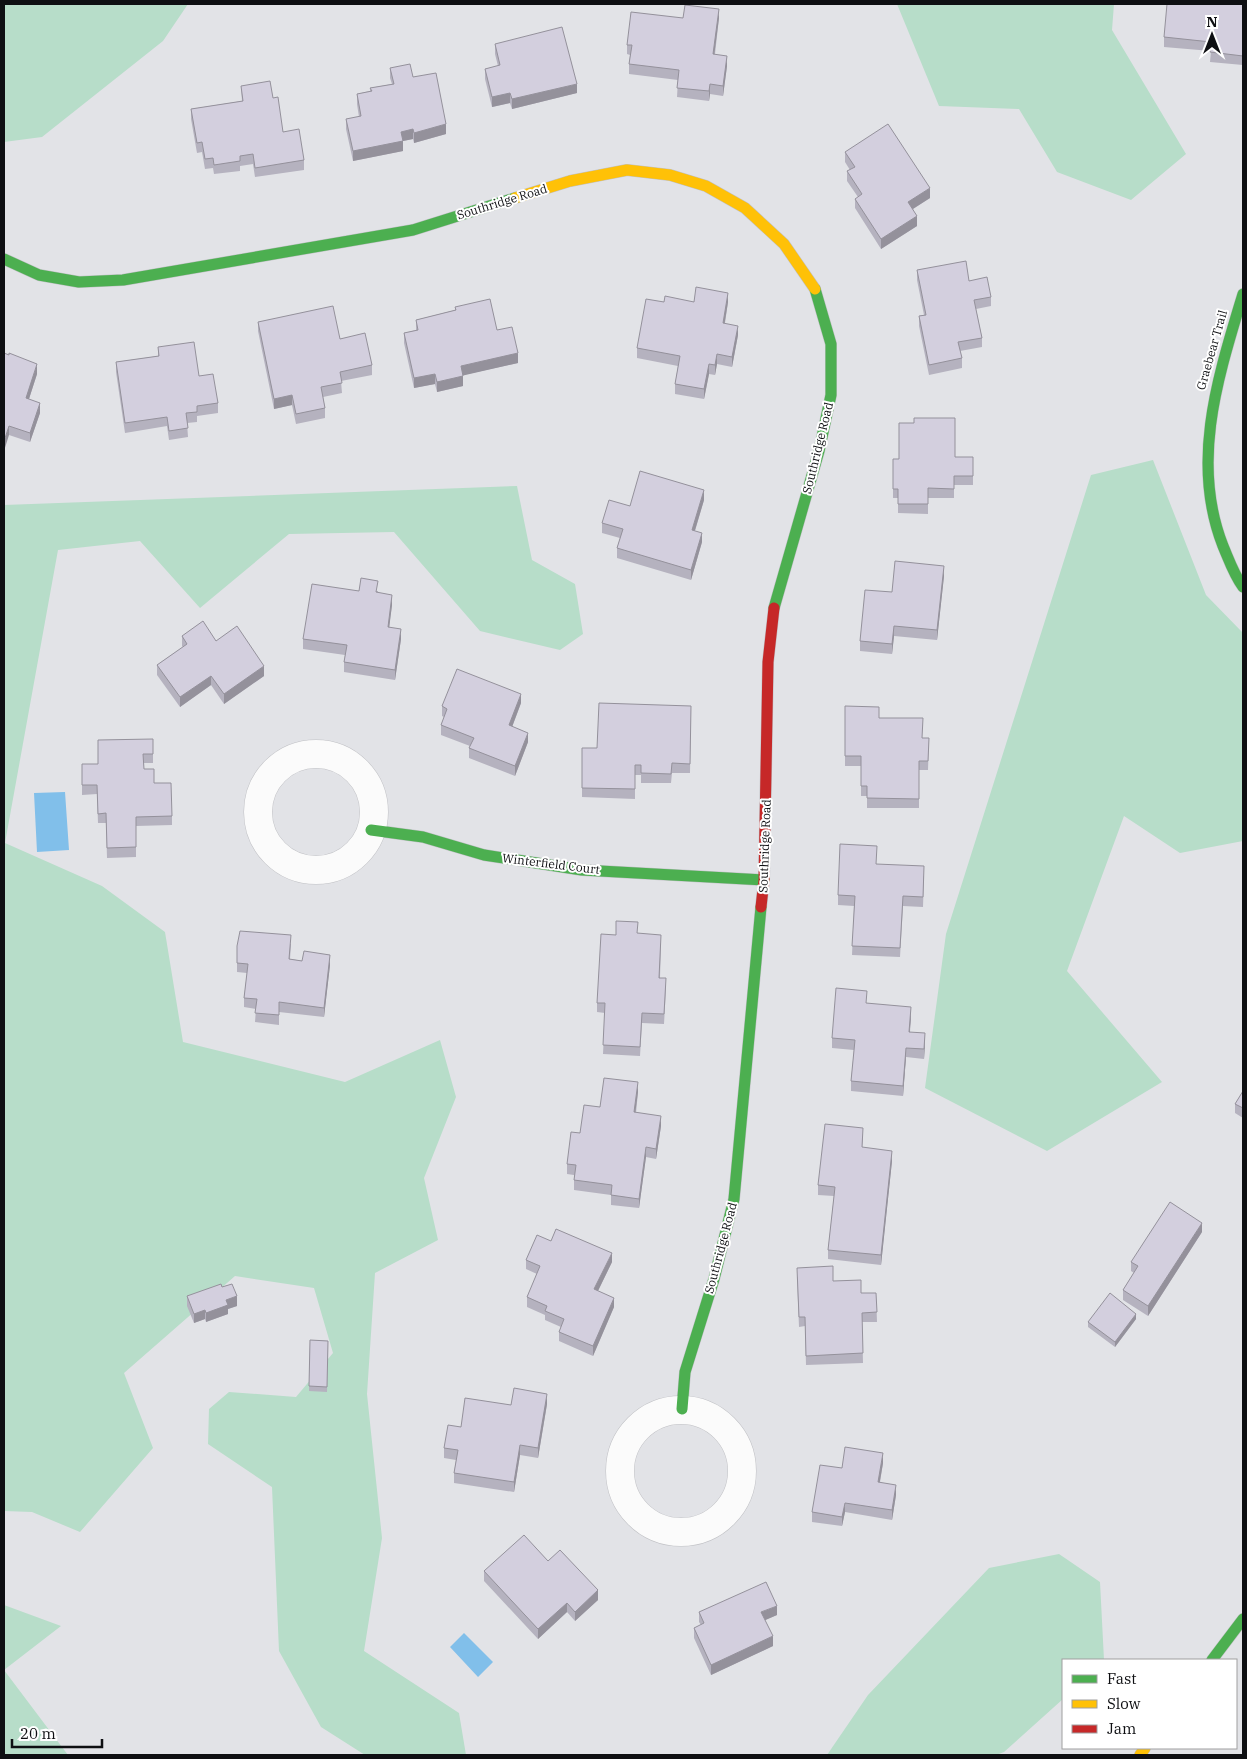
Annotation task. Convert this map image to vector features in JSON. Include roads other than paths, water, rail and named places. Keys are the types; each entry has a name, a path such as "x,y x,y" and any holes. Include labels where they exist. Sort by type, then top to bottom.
{"street":[{"name":"Southridge Road","path":"4,259 47,276 79,282 124,280 412,230 570,182 627,170 670,175 706,186 745,208 784,244 816,290 831,344 831,395 819,452 774,604 768,662 764,880 734,1200 714,1279 685,1372 682,1409"},
{"name":"Graebear Trail","path":"1243,294 1214,391 1205,456 1214,518 1237,579 1243,587"},
{"path":"316,753 334,756 350,765 363,778 372,794 374,812 371,830 362,848 347,861 329,868 309,869 290,864 274,852 263,836 258,817 260,797 268,779 281,765 298,756 316,753"},
{"name":"Winterfield Court","path":"371,830 423,837 484,855 582,870 764,880"},
{"path":"682,1409 702,1412 720,1422 733,1436 741,1455 744,1475 739,1494 728,1511 713,1524 694,1532 672,1532 653,1526 636,1514 625,1496 620,1476 621,1456 629,1437 643,1422 662,1412 682,1409"},
{"path":"1213,1659 1243,1619"}],"water":[{"path":"65,792 69,850 37,852 34,793"},
{"path":"464,1633 493,1662 478,1677 450,1647"}]}
